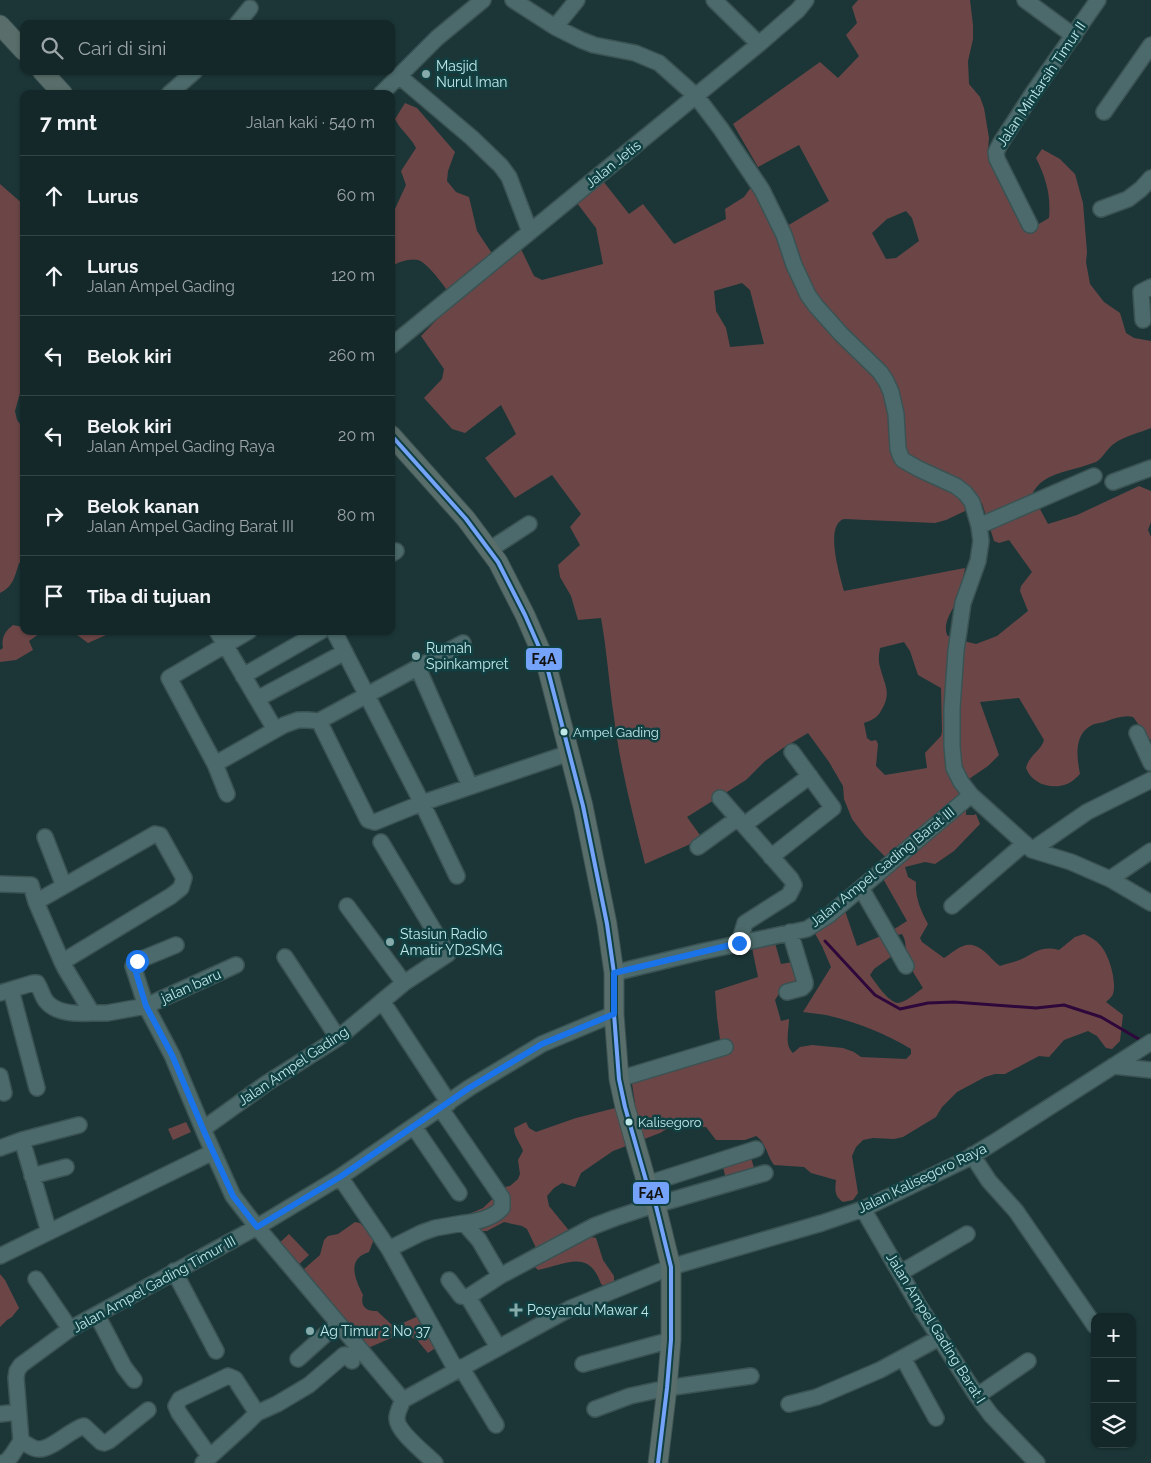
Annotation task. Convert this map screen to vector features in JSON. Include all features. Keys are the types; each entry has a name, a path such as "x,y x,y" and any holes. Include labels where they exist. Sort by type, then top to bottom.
{"main road":[{"path":"0,25 20,47"},
{"path":"46,75 59,90"},
{"path":"395,439 466,519 498,562 525,615 546,663 584,806 607,924 614,973 614,1014 619,1079 625,1107 647,1184 656,1206 672,1267 671,1340 658,1463"}],"street":[{"path":"385,90 437,38 483,0"},
{"path":"513,0 555,27 581,40 635,53 659,63 696,96 721,129 762,190 784,235 794,265 808,295 828,320 880,372 886,382 891,392 896,414 898,448 903,460 956,486 972,502 981,541 978,561 963,603 956,651 952,708 954,768 961,782 971,795 1028,847 1071,862 1110,879 1151,903"},
{"path":"555,27 577,0"},
{"path":"714,0 759,44"},
{"name":"Jalan Jetis","path":"395,343 759,44 798,10 806,0"},
{"path":"1024,0 1074,36"},
{"name":"Jalan Mintarsih Timur II","path":"1030,224 997,159 996,152 1033,93 1098,0"},
{"path":"240,20 250,8"},
{"path":"1104,112 1151,45"},
{"path":"173,90 190,75"},
{"path":"399,76 472,138 501,166 509,177 530,232"},
{"path":"1100,209 1128,199 1151,178"},
{"path":"1143,320 1141,292 1151,287"},
{"path":"1112,482 1151,468"},
{"path":"979,526 1094,476"},
{"path":"489,550 529,524"},
{"path":"219,635 273,726"},
{"path":"227,794 215,764 169,678 242,635"},
{"path":"243,676 314,635"},
{"path":"336,635 458,876"},
{"path":"215,764 284,725 298,720 319,721 463,644"},
{"path":"257,699 345,652"},
{"path":"418,668 470,786"},
{"path":"319,721 368,820 375,822 422,803 569,753"},
{"path":"1138,733 1151,763"},
{"path":"771,856 833,808 792,752"},
{"path":"698,846 741,822 810,776"},
{"path":"952,906 1028,847 1087,812 1151,780"},
{"name":"Jalan Ampel Gading Barat III","path":"614,973 742,934 790,932 813,926 829,915 971,795"},
{"path":"720,798 794,885 789,895 742,934"},
{"path":"36,902 155,834 160,835 184,878 181,888 171,896 62,962"},
{"path":"46,837 64,886"},
{"name":"Jalan Ampel Gading","path":"203,1129 267,1083 338,1038 404,983 448,954 382,842"},
{"path":"1110,879 1151,851"},
{"path":"0,884 31,885 36,902 62,962 92,1013"},
{"path":"861,888 906,966"},
{"path":"347,906 404,983"},
{"path":"787,992 802,988 805,985 790,932"},
{"path":"176,945 134,963 134,966 146,1006 172,1055 233,1196 403,1400 397,1417 398,1424 406,1435 435,1463"},
{"path":"285,957 338,1038"},
{"name":"jalan baru","path":"5,991 37,983 47,1003 63,1011 78,1014 107,1013 146,1006 236,965"},
{"path":"5,991 38,1088"},
{"path":"382,1001 502,1198 502,1208 484,1219 466,1224 464,1222 435,1228 389,1249"},
{"name":"Jalan Ampel Gading Timur III","path":"21,1442 17,1371 21,1365 70,1329 257,1227 340,1177 469,1088 542,1044 614,1014"},
{"name":"Jalan Kalisegoro Raya","path":"403,1400 571,1308 672,1267 863,1209 972,1155 1151,1042"},
{"path":"619,1079 725,1047"},
{"path":"1114,1066 1151,1070"},
{"path":"0,1076 4,1093"},
{"path":"0,1148 22,1140 79,1125"},
{"path":"414,1127 459,1193"},
{"path":"22,1140 49,1232"},
{"path":"647,1184 756,1149"},
{"path":"0,1256 213,1152"},
{"path":"972,1155 988,1181 1016,1211 1091,1320"},
{"path":"32,1176 66,1167"},
{"path":"449,1280 461,1296 468,1297 500,1276 594,1226 765,1173"},
{"path":"340,1177 389,1249 459,1368 496,1425"},
{"name":"Jalan Ampel Gading Barat I","path":"863,1209 939,1338 977,1396 992,1415 1037,1463"},
{"path":"466,1224 500,1276"},
{"path":"900,1274 967,1234"},
{"path":"174,1271 216,1351"},
{"path":"36,1279 70,1329"},
{"path":"468,1297 498,1347"},
{"path":"97,1315 124,1367 134,1380"},
{"path":"298,1360 338,1323"},
{"path":"789,1404 817,1397 880,1370 939,1338"},
{"path":"583,1364 671,1340"},
{"path":"257,1413 235,1379 228,1376 180,1399 176,1406 207,1460 257,1413 277,1404 309,1385 344,1355 347,1355 352,1361"},
{"path":"903,1358 936,1418"},
{"path":"977,1396 1028,1361"},
{"path":"595,1409 630,1396 667,1388 751,1376"},
{"path":"1,1463 6,1462 21,1442 38,1450 45,1449 77,1428 84,1426 104,1444 148,1410"},
{"path":"0,1414 18,1412"}],"shaded area":[{"path":"858,0 970,0 973,39 968,61 969,84 980,97 984,108 989,138 989,160 1023,230 1032,228 1049,218 1047,187 1036,158 1042,149 1060,159 1075,174 1083,203 1087,252 1086,262 1090,284 1104,302 1120,313 1126,333 1134,338 1151,341 1151,428 1128,436 1112,445 1096,462 1059,473 1047,479 1032,494 1048,524 1077,515 1139,486 1151,491 1151,522 1148,530 1151,537 1151,740 1133,717 1120,717 1092,725 1086,729 1079,741 1077,754 1080,774 1067,784 1049,786 1037,782 1026,768 1044,740 1019,698 980,702 999,755 988,766 966,781 966,815 976,814 980,824 954,851 935,864 925,862 905,867 908,877 916,882 919,904 928,924 920,938 922,942 944,958 959,948 974,945 1000,966 1040,950 1059,950 1075,937 1084,934 1091,937 1103,949 1109,961 1114,989 1113,994 1106,1002 1123,1015 1120,1041 1112,1049 1106,1048 1097,1036 1088,1031 1064,1040 1049,1057 1039,1056 1005,1074 985,1077 957,1092 942,1107 936,1117 903,1137 863,1140 856,1147 852,1156 858,1193 853,1200 843,1202 838,1197 835,1189 836,1180 811,1173 804,1167 774,1165 764,1145 756,1136 745,1140 716,1140 706,1127 670,1127 660,1133 613,1151 581,1173 575,1187 562,1183 547,1196 549,1206 571,1233 596,1238 603,1260 614,1276 614,1283 605,1287 601,1284 590,1266 583,1262 567,1263 538,1270 533,1265 537,1250 527,1229 522,1226 504,1222 487,1231 482,1231 468,1222 466,1218 469,1214 483,1208 505,1187 510,1186 518,1179 520,1174 518,1160 523,1151 514,1128 526,1122 529,1128 536,1132 576,1118 635,1103 631,1077 721,1047 715,991 758,977 752,948 775,943 781,964 793,962 799,984 782,989 775,1000 781,1021 789,1019 788,1042 793,1053 800,1047 812,1045 843,1048 861,1057 906,1059 911,1054 911,1049 881,1033 826,1015 803,1012 831,967 813,930 843,905 857,946 888,933 907,921 881,875 893,865 865,836 852,819 844,799 843,786 829,762 808,733 765,761 746,780 687,817 702,838 645,864 620,754 601,618 578,620 571,596 560,577 558,565 580,545 570,527 581,514 552,475 515,498 485,458 516,434 501,405 465,433 452,429 424,398 442,379 444,369 421,336 456,302 433,272 422,262 412,260 395,264 395,209 406,185 401,171 416,148 395,119 405,103 417,108 455,152 448,171 447,181 456,192 469,197 477,231 493,255 506,262 521,249 534,276 542,280 603,264 596,228 577,203 603,181 629,214 643,204 674,244 726,219 725,209 744,197 752,186 787,226 829,201 799,145 758,167 733,124 820,62 838,78 859,56 846,35 857,23 852,7","holes":["906,211 912,218 919,241 896,258 886,259 872,233 887,219","742,283 750,290 764,344 730,347 726,328 716,311 714,291","982,503 994,541 999,543 1009,540 1032,572 1021,586 1020,591 1028,611 997,636 976,644 951,638 947,635 947,620 956,602 965,568 844,591 834,540 838,523 844,519 935,523 946,520","904,642 910,651 918,675 941,688 942,732 941,736 925,753 927,768 885,775 876,766 878,744 876,740 871,741 867,738 864,723 879,714 885,703 887,693 879,662 880,648","902,934 908,962 923,988 908,999 898,1003 891,1000 870,975 874,969 892,956 892,940 897,935"]},
{"path":"0,184 20,202 20,393 15,411 20,424 20,563 11,584 0,593"},
{"path":"13,625 20,627 20,635 37,635 29,641 33,650 16,660 0,662 3,638"},
{"path":"77,635 106,635 88,643"},
{"path":"186,1122 191,1132 173,1140 168,1129"},
{"path":"750,1154 756,1175 727,1183 722,1163"},
{"path":"355,1222 360,1223 374,1239 369,1252 357,1259 354,1270 357,1283 363,1295 362,1302 364,1307 377,1311 391,1324 396,1326 423,1314 437,1320 440,1327 440,1345 428,1353 417,1340 403,1333 368,1348 340,1316 304,1269 320,1255 324,1240 328,1236 338,1234"},
{"path":"289,1234 309,1255 295,1268 275,1247"},
{"path":"0,1274 19,1308 0,1327"}],"waterway":[{"path":"825,941 875,995 900,1009 928,1003 954,1002 1036,1008 1064,1005 1101,1017 1142,1041"}],"transit line":[{"name":"F4A","path":"395,439 466,519 498,562 525,615 546,663 583,806 607,924 614,973 614,1014 619,1079 647,1184 656,1206 671,1267 671,1340 658,1463"}],"place":[{"name":"Masjid Nurul Iman","path":"426,74"},
{"name":"Rumah Spinkampret","path":"416,656"},
{"name":"Ampel Gading","path":"564,732"},
{"name":"Stasiun Radio Amatir YD2SMG","path":"390,942"},
{"name":"Kalisegoro","path":"629,1122"},
{"name":"Posyandu Mawar 4","path":"516,1310"},
{"name":"Ag Timur 2 No 37","path":"310,1331"}],"route":[{"path":"137,961 134,963 134,966 146,1006 172,1055 233,1196 257,1227 340,1177 469,1088 542,1044 614,1014 614,973 739,943"}]}
